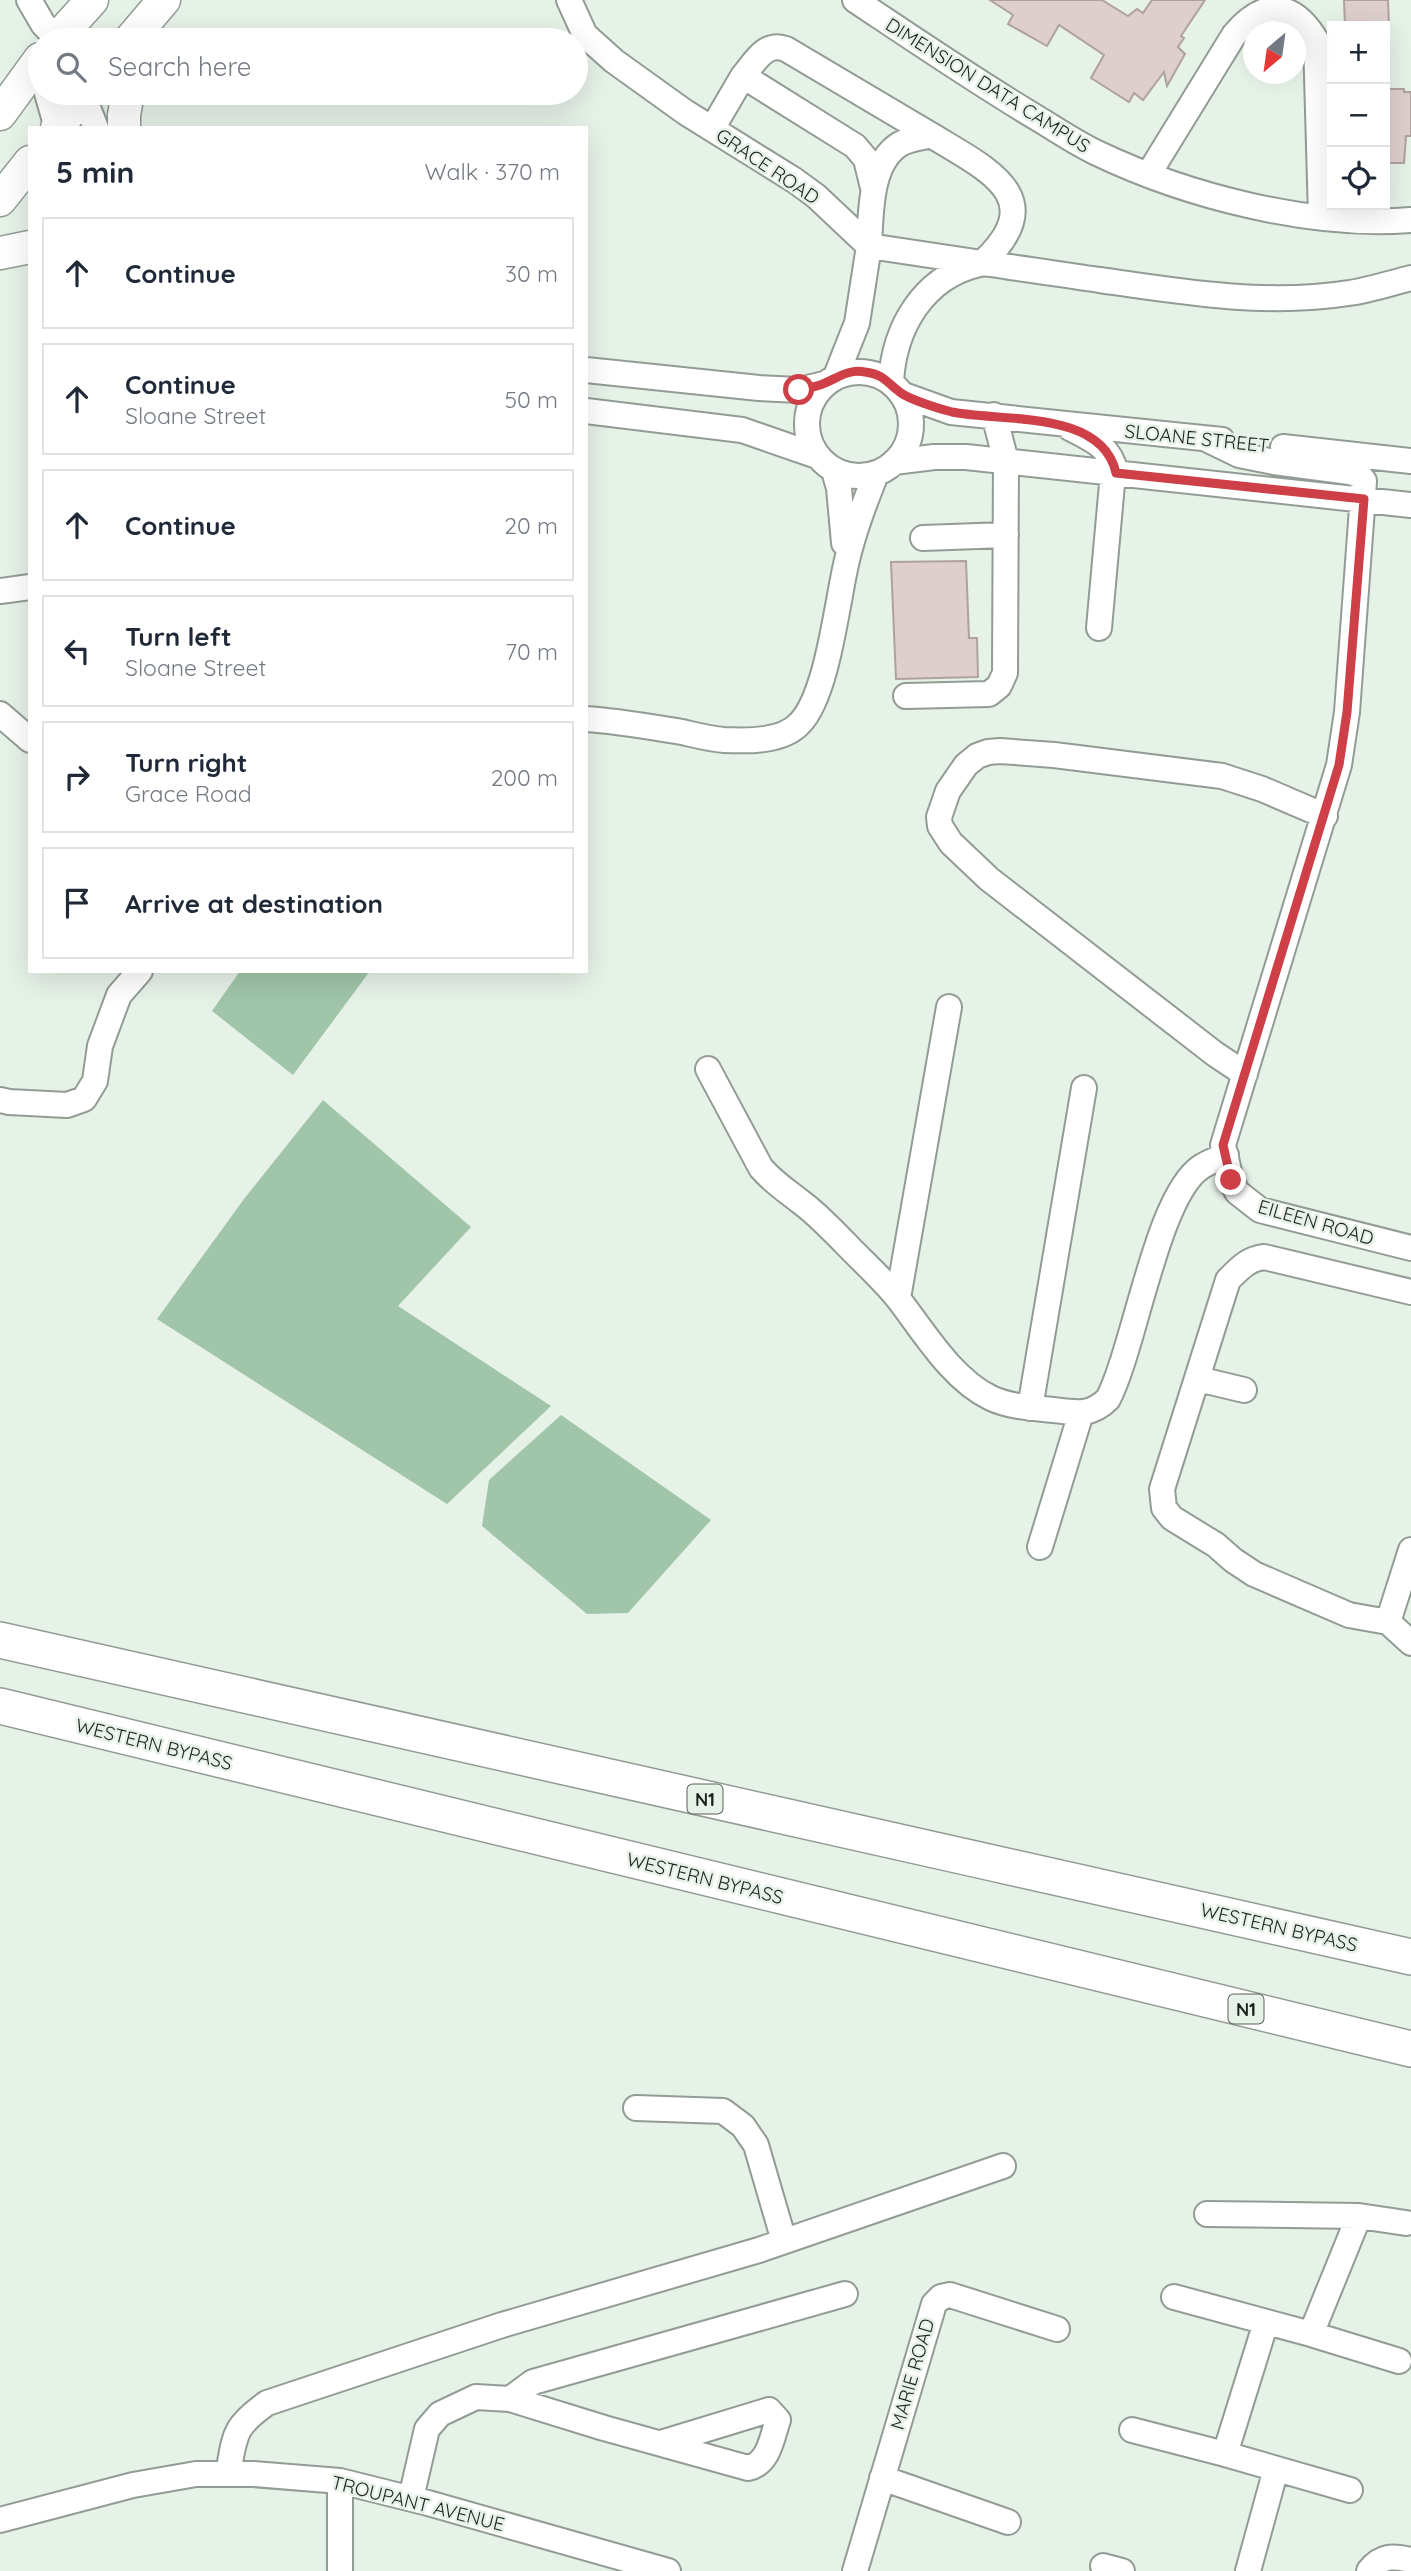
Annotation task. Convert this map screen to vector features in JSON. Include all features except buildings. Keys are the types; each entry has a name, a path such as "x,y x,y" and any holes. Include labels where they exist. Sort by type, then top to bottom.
{"highway":[{"name":"WESTERN BYPASS","path":"0,1640 1411,1958"},
{"name":"WESTERN BYPASS","path":"0,1706 1411,2049"}],"main road":[{"path":"65,28 92,0"},
{"path":"140,28 159,5"},
{"path":"149,28 159,5"},
{"path":"0,114 28,73"},
{"path":"59,126 75,105"},
{"path":"124,126 126,105"},
{"path":"0,200 28,165"},
{"path":"0,253 28,247"}],"street":[{"path":"29,0 39,28"},
{"name":"GRACE ROAD","path":"569,0 580,28"},
{"name":"DIMENSION DATA CAMPUS","path":"855,0 1012,103 1095,152 1148,175 1226,199 1321,217 1411,220"},
{"path":"1148,175 1240,28 1256,12 1281,9 1296,15 1308,26 1316,40 1321,217"},
{"name":"GRACE ROAD","path":"588,38 614,61 712,129 816,196 869,246"},
{"path":"712,129 743,76 765,50 780,47 931,135 989,171 1002,183 1011,198 1011,223 998,248 982,263 946,276 912,311 902,327 895,349 896,388"},
{"path":"743,76 855,146 866,159 873,188"},
{"path":"50,105 56,126"},
{"path":"87,105 95,126"},
{"path":"847,558 839,488 809,442 807,410 814,396 830,380 849,349 857,323 869,246 873,188 884,160 898,145 931,135"},
{"path":"869,246 1190,293 1282,299 1350,293 1411,278"},
{"path":"588,370 799,390 850,372 865,372 879,375 896,388 908,407 911,422 910,437 904,451 885,468 860,511 847,558 820,690 810,711 799,725 785,733 764,739 722,740 637,724 588,719"},
{"name":"SLOANE STREET","path":"896,388 951,412 1411,461"},
{"path":"588,411 742,429 848,475 950,456 1411,505"},
{"path":"906,695 989,694 999,686 1005,673 1006,461 994,415"},
{"path":"1060,423 1092,440 1112,458 1114,473 1099,628"},
{"path":"708,1069 761,1168 788,1194 803,1203 898,1298 932,1346 978,1389 992,1399 1030,1408 1081,1413 1094,1411 1101,1406 1112,1392 1167,1217 1187,1181 1200,1167 1226,1155 1223,1145 1339,765 1347,712 1364,481 1359,475 1239,455 1206,439"},
{"path":"923,538 1006,535"},
{"path":"0,591 28,587"},
{"path":"0,714 28,738"},
{"path":"1245,1074 1214,1054 989,879 951,843 940,826 939,817 948,791 966,765 988,752 1000,751 1222,776 1262,789 1325,816"},
{"path":"0,1100 67,1105 84,1099 94,1081 100,1046 119,995 138,973"},
{"path":"898,1298 949,1006"},
{"path":"1030,1408 1084,1088"},
{"name":"EILEEN ROAD","path":"1226,1155 1231,1180 1237,1192 1260,1210 1411,1248"},
{"path":"1411,1292 1264,1257 1251,1259 1228,1280 1162,1489 1164,1508 1172,1518 1216,1545 1254,1574 1349,1615 1388,1622 1411,1643"},
{"path":"1198,1379 1244,1390"},
{"path":"1040,1547 1081,1413"},
{"path":"1388,1622 1411,1550"},
{"path":"636,2108 723,2110 743,2126 756,2145 783,2241"},
{"path":"228,2474 236,2432 242,2422 267,2403 502,2325 783,2241 1003,2166"},
{"path":"1208,2214 1359,2216 1406,2223"},
{"path":"1311,2334 1359,2216"},
{"path":"510,2399 533,2382 845,2294"},
{"name":"MARIE ROAD","path":"856,2571 933,2304 941,2297 950,2295 1057,2329"},
{"path":"1174,2297 1399,2361"},
{"path":"1225,2454 1266,2322"},
{"path":"411,2498 428,2429 440,2414 476,2397 510,2399 661,2443"},
{"path":"1132,2430 1350,2490"},
{"path":"1248,2571 1276,2469"},
{"name":"TROUPANT AVENUE","path":"0,2519 133,2485 196,2474 253,2474 340,2481 411,2498 667,2571"},
{"path":"882,2478 1008,2522"},
{"path":"340,2481 340,2571"},
{"path":"1369,2571 1384,2558 1394,2556 1411,2560"}],"green space":[{"path":"239,973 369,973 293,1075 212,1011"},
{"path":"323,1100 471,1227 398,1306 551,1406 447,1504 157,1319 244,1199"},
{"path":"561,1415 711,1520 628,1613 587,1614 482,1526 489,1480"}],"route":[{"path":"799,390 824,384 836,376 850,372 865,372 879,375 901,394 951,412 1060,423 1107,451 1116,473 1364,499 1347,712 1339,765 1223,1145 1231,1180"}]}
